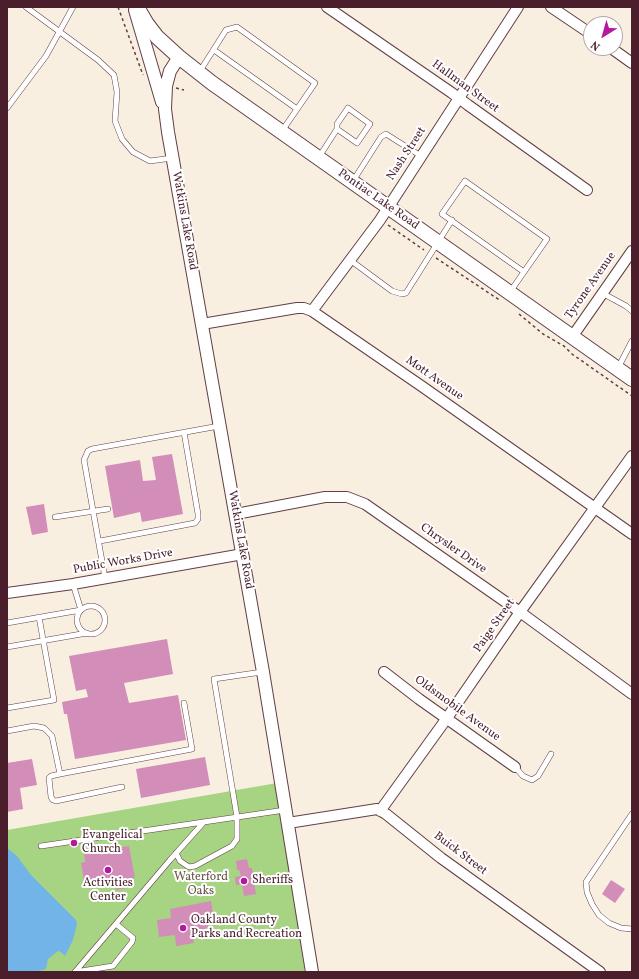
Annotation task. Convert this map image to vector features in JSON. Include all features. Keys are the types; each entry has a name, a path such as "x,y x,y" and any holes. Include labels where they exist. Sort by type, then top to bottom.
{"main road":[{"name":"Pontiac Lake Road","path":"137,7 157,37 198,73 437,242 507,298 572,337 632,379"}],"street":[{"name":"Watkins Lake Road","path":"134,7 149,55 155,82 165,109"},
{"name":"Hallman Street","path":"327,7 587,190"},
{"name":"Nash Street","path":"312,311 388,207 518,7"},
{"path":"551,7 583,29"},
{"path":"622,56 632,63"},
{"name":"Watkins Lake Road","path":"179,57 170,71 165,92 165,109 172,158 243,554 312,972"},
{"name":"Tyrone Avenue","path":"572,337 632,250"},
{"name":"Mott Avenue","path":"202,324 297,308 304,308 312,311 632,534"},
{"name":"Paige Street","path":"380,811 632,456"},
{"name":"Chrysler Drive","path":"236,514 325,497 347,497 366,504 520,612 632,694"},
{"name":"Public Works Drive","path":"7,593 74,584 243,554"},
{"name":"Oldsmobile Avenue","path":"384,672 419,699 515,767"},
{"path":"288,823 377,809 380,811"},
{"name":"Buick Street","path":"380,811 386,814 441,858 600,972"}],"lane":[{"path":"26,7 98,60 114,75 117,92 115,121 122,138 133,152 150,161 172,158"},
{"path":"7,108 46,56 74,7"},
{"path":"198,73 226,30 237,27 314,83 281,132"},
{"path":"214,50 297,109"},
{"path":"319,158 337,129 337,124 348,108 370,124 357,143 337,129"},
{"path":"352,182 381,137 386,134 421,156"},
{"path":"507,298 547,239 465,181 442,214 524,272"},
{"path":"350,260 392,291 402,294 406,293 452,220"},
{"path":"602,292 632,311"},
{"path":"618,369 632,341"},
{"path":"105,578 100,541 84,460 88,451 92,449 220,426"},
{"path":"100,541 195,523 198,519 198,514 184,432"},
{"path":"55,517 108,509"},
{"path":"74,584 81,610 78,624 83,631 87,633"},
{"path":"7,622 39,618 81,610 89,607 98,608 105,619 103,627 100,631 92,634 87,633 7,647"},
{"path":"7,708 54,700 39,618"},
{"path":"176,853 180,861 189,867 195,866 232,846 237,839 238,817 214,679 263,672"},
{"path":"122,788 56,801 51,797 49,778 60,774 192,749 184,703"},
{"path":"7,731 34,726 44,728 52,736 60,774"},
{"path":"515,767 523,776 532,780 538,776 551,754"},
{"path":"41,846 286,810"},
{"path":"632,814 586,882 587,892 599,915 609,924 621,928 632,929"},
{"path":"75,972 204,822"},
{"path":"75,972 114,966 132,942 133,938 116,924"}],"path":[{"path":"384,222 431,255 507,298"},
{"path":"518,314 543,334 564,346 572,354 632,396"}],"green space":[{"name":"Waterford Oaks","path":"277,783 305,972 7,972 7,830"}],"water":[{"path":"7,848 17,856 31,875 76,920 77,924 73,940 65,956 58,951 48,959 46,969 35,972 7,972"}],"building":[{"path":"172,454 183,514 142,522 140,512 114,518 105,466 140,460 143,481 156,480 152,457"},
{"path":"44,504 48,532 32,535 26,507"},
{"path":"167,639 173,674 124,683 129,703 178,695 186,740 75,759 67,714 64,714 62,702 88,697 86,689 76,691 69,656"},
{"path":"205,757 210,785 141,798 136,769"},
{"path":"32,759 37,785 20,788 23,809 7,812 7,763"},
{"name":"Activities Center","path":"129,846 135,878 126,879 128,888 116,890 114,881 85,886 81,863 85,862 84,853"},
{"name":"Sheriffs","path":"247,859 249,868 252,868 256,894 244,896 242,884 236,885 235,877 241,876 239,870 237,870 236,861"},
{"path":"611,880 625,889 615,903 602,894"},
{"name":"Oakland County Parks and Recreation","path":"211,901 214,920 207,921 209,936 193,939 194,943 176,946 175,935 159,937 157,920 171,918 170,909"}],"place":[{"name":"Evangelical Church","path":"74,843"},
{"name":"Activities Center","path":"108,870"},
{"name":"Sheriffs","path":"244,881"},
{"name":"Oakland County Parks and Recreation","path":"183,928"}]}
